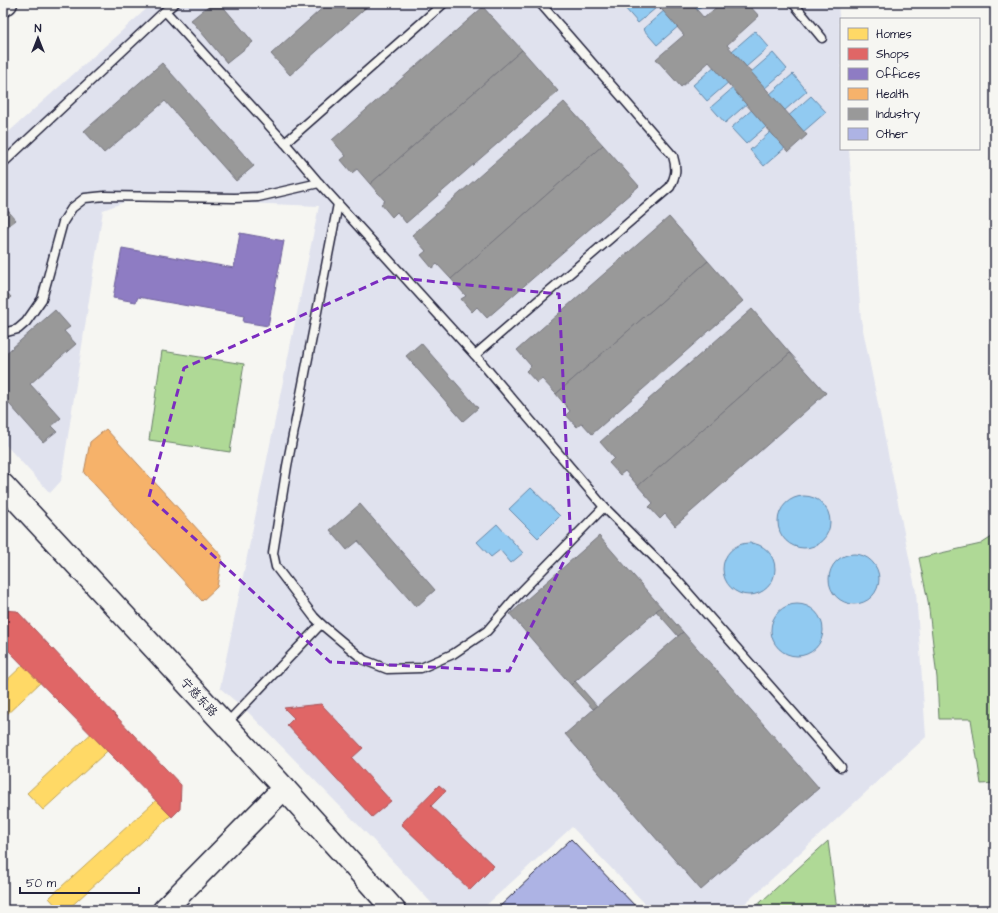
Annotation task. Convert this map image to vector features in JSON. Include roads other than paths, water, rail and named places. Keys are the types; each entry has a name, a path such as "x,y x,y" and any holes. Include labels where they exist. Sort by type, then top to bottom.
{"main road":[{"name":"宁慈东路","path":"3,485 284,788 394,910"},
{"path":"164,910 284,788"}],"lane":[{"path":"3,163 164,11 175,3"},
{"path":"285,142 444,3"},
{"path":"475,355 670,187 675,178 676,165 674,156 540,3"},
{"path":"793,3 822,38"},
{"path":"164,11 285,142 319,183 475,355 604,507 676,579 841,767"},
{"path":"3,333 18,329 26,322 42,299 63,222 72,208 85,198 104,196 258,197 319,183"},
{"path":"338,204 287,466 273,553 276,567 320,624 364,660 387,669 421,668 453,654 487,631 518,596 604,507"},
{"path":"225,725 320,624"}],"water":[{"path":"629,3 662,3 638,23 624,7"},
{"path":"673,3 705,3 657,45 643,29"},
{"path":"755,31 769,47 707,101 693,85"},
{"path":"773,53 787,69 725,123 711,107"},
{"path":"793,74 807,91 746,144 731,128"},
{"path":"811,96 826,112 764,166 750,150"},
{"path":"531,488 560,516 538,538 509,509"},
{"path":"804,496 814,498 822,504 828,512 830,522 828,532 822,540 814,546 804,548 794,546 786,540 780,532 778,522 780,512 786,504 794,498"},
{"path":"497,524 523,553 511,563 500,550 491,557 477,542"},
{"path":"749,543 759,545 767,551 773,559 775,569 773,579 767,587 759,593 749,595 739,593 731,587 725,579 723,569 725,559 731,551 739,545"},
{"path":"859,554 864,555 872,561 878,569 878,589 872,597 864,603 849,604 844,603 836,597 830,589 829,574 830,569 836,561 844,555"},
{"path":"797,604 807,606 815,612 821,620 823,630 821,640 815,648 807,654 797,656 787,654 779,648 773,640 771,630 773,620 779,612 787,606"}]}
